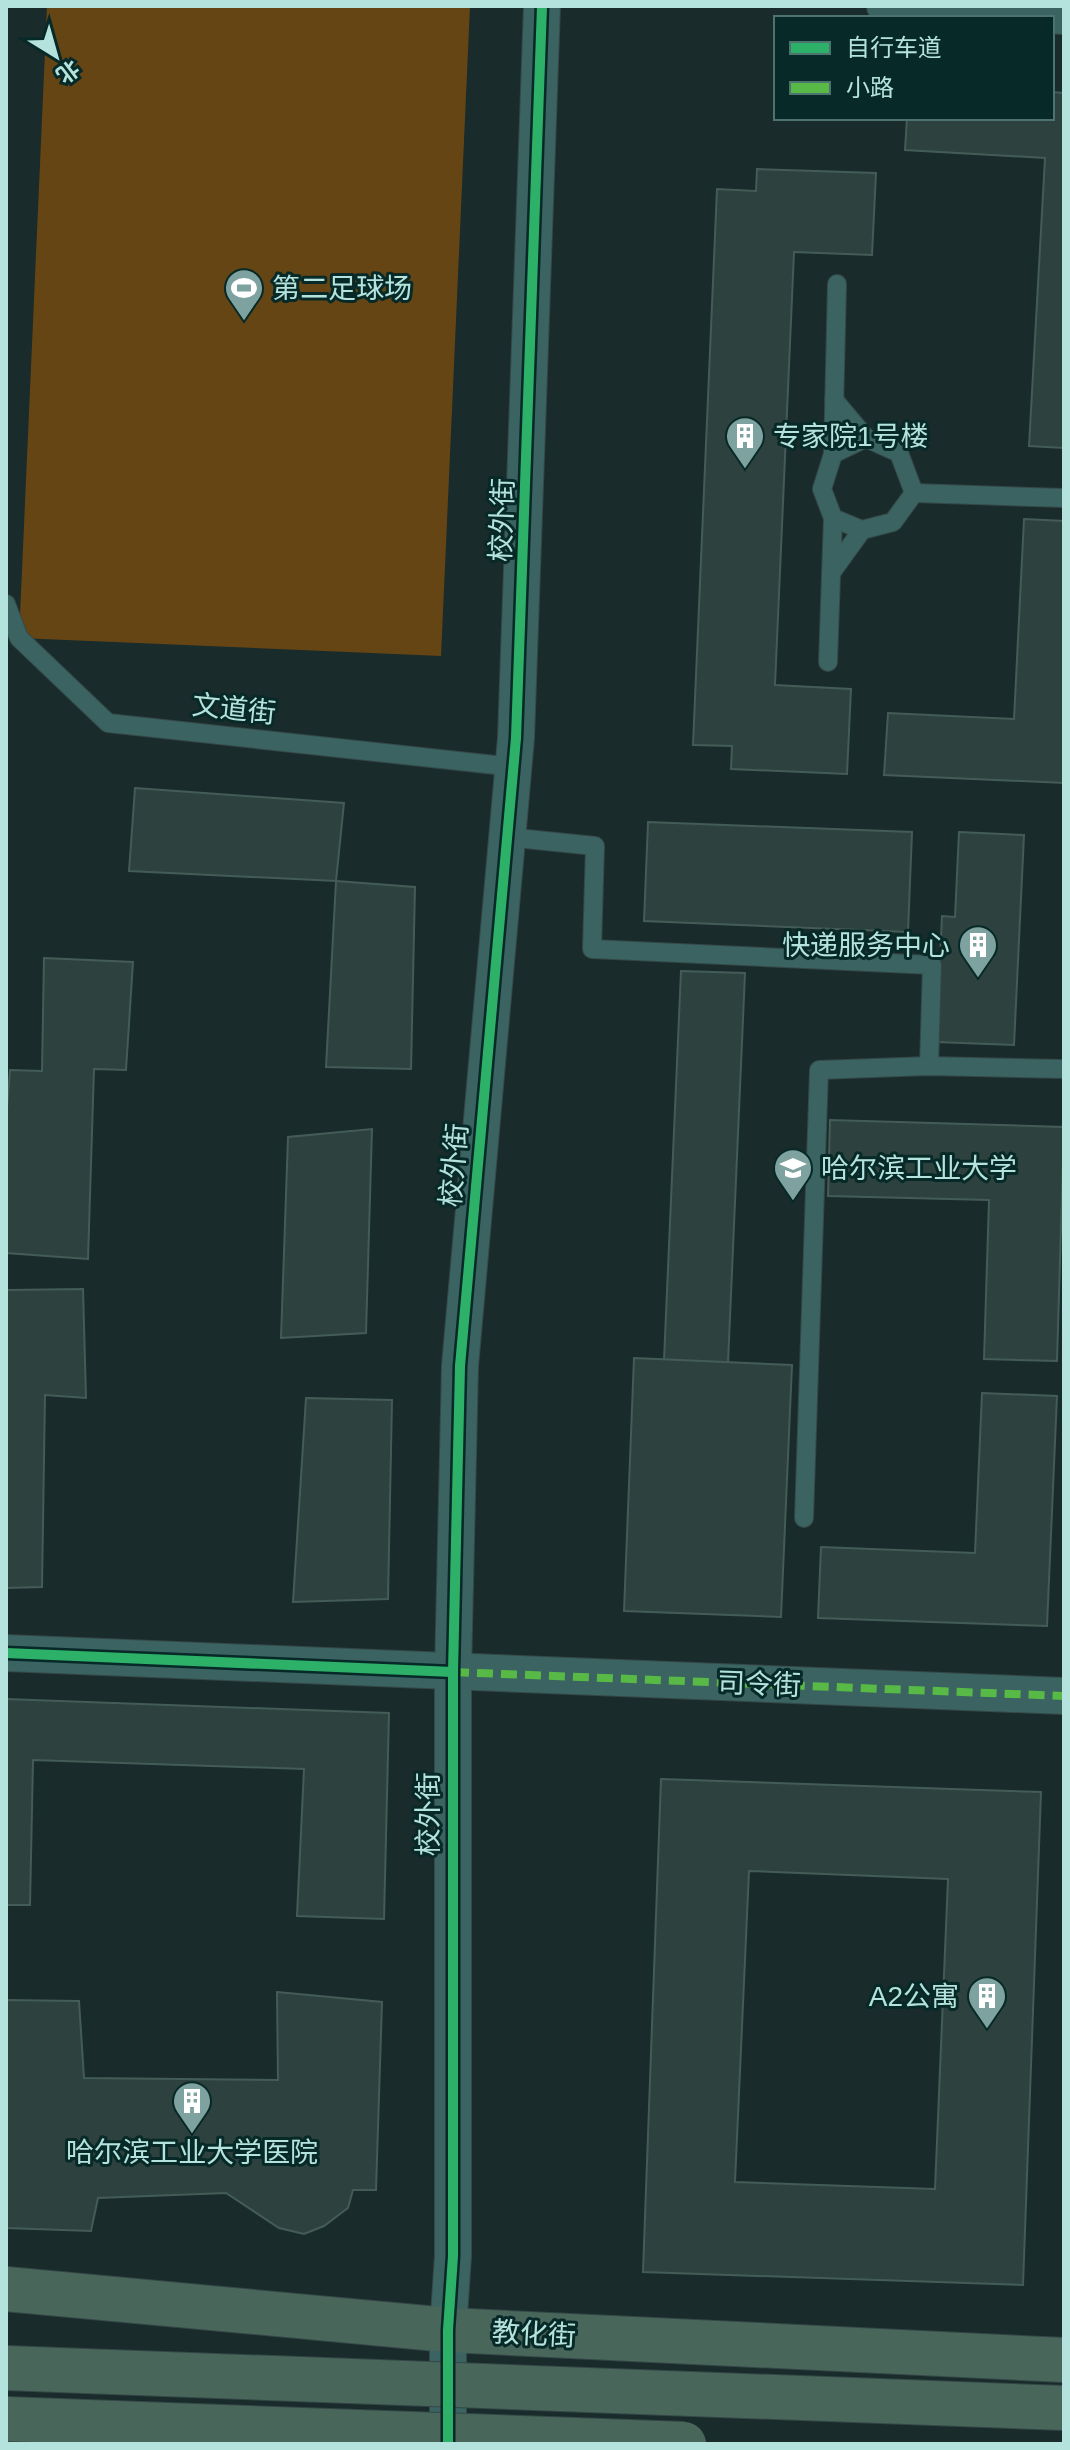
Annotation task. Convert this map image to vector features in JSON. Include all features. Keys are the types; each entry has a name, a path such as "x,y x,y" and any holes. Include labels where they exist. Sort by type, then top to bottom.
{"highway":[{"name":"教化街","path":"6,2289 448,2330 1064,2360"},
{"name":"教化街","path":"6,2368 1064,2408"},
{"path":"6,2419 684,2444"}],"street":[{"name":"校外街","path":"448,2444 448,2330 453,2256 453,1672 460,1366 514,767 523,600 542,6"},
{"path":"885,6 1064,16"},
{"name":"司令街","path":"6,1653 1064,1696"}],"lane":[{"path":"828,662 833,518 822,489 833,454 837,284"},
{"path":"834,400 866,438 899,453 914,493"},
{"path":"833,454 866,438"},
{"path":"914,493 1064,498"},
{"path":"833,518 862,530 893,522 914,493"},
{"path":"831,573 862,530"},
{"name":"文道街","path":"6,604 19,638 108,723 514,767"},
{"path":"507,837 595,846 592,949 932,965 929,1066"},
{"path":"804,1518 819,1070 929,1066 1064,1069"}],"shaded area":[{"name":"第二足球场","path":"47,6 470,6 441,656 19,638"}],"building":[{"path":"1054,92 1064,93 1064,448 1029,446 1045,158 905,150 907,120 1054,120"},
{"name":"专家院1号楼","path":"757,169 876,173 872,255 794,252 775,685 851,689 847,774 731,769 732,746 693,745 717,189 756,191"},
{"path":"1024,519 1064,521 1064,783 884,775 888,713 1014,719"},
{"path":"135,788 344,803 336,881 129,871"},
{"path":"648,822 912,832 908,932 644,921"},
{"name":"快递服务中心","path":"959,832 1024,835 1014,1045 936,1042 942,916 955,917"},
{"path":"336,881 415,887 411,1069 326,1067"},
{"path":"44,958 133,962 126,1070 94,1069 88,1259 6,1253 6,1121 10,1070 42,1071"},
{"path":"681,971 745,973 728,1363 664,1360"},
{"path":"830,1120 1064,1127 1057,1361 984,1359 989,1200 828,1196"},
{"path":"372,1129 366,1333 281,1338 288,1137"},
{"path":"83,1289 86,1398 45,1395 42,1587 6,1588 7,1290"},
{"path":"634,1358 792,1365 781,1617 624,1611"},
{"path":"982,1393 1057,1396 1047,1626 818,1618 821,1547 975,1553"},
{"path":"306,1398 392,1400 388,1599 293,1602"},
{"path":"6,1699 389,1713 384,1919 297,1916 304,1769 33,1760 30,1905 6,1905"},
{"name":"A2公寓","path":"661,1779 1041,1792 1023,2285 643,2272","holes":["749,1871 948,1879 935,2189 735,2182"]},
{"name":"哈尔滨工业大学医院","path":"277,1992 382,2002 376,2190 353,2190 348,2208 324,2226 304,2234 279,2228 226,2193 98,2198 91,2231 6,2228 6,2000 79,2001 84,2078 278,2080"}],"marked path":[{"path":"453,1672 1064,1696"}],"cycle path":[{"path":"448,2444 448,2330 453,2256 453,1672 460,1366 516,738 542,6"},
{"path":"6,1653 453,1672"}],"place":[{"name":"第二足球场","path":"244,322"},
{"name":"专家院1号楼","path":"745,470"},
{"name":"快递服务中心","path":"978,979"},
{"name":"哈尔滨工业大学","path":"793,1202"},
{"name":"A2公寓","path":"987,2030"},
{"name":"哈尔滨工业大学医院","path":"192,2135"}]}
